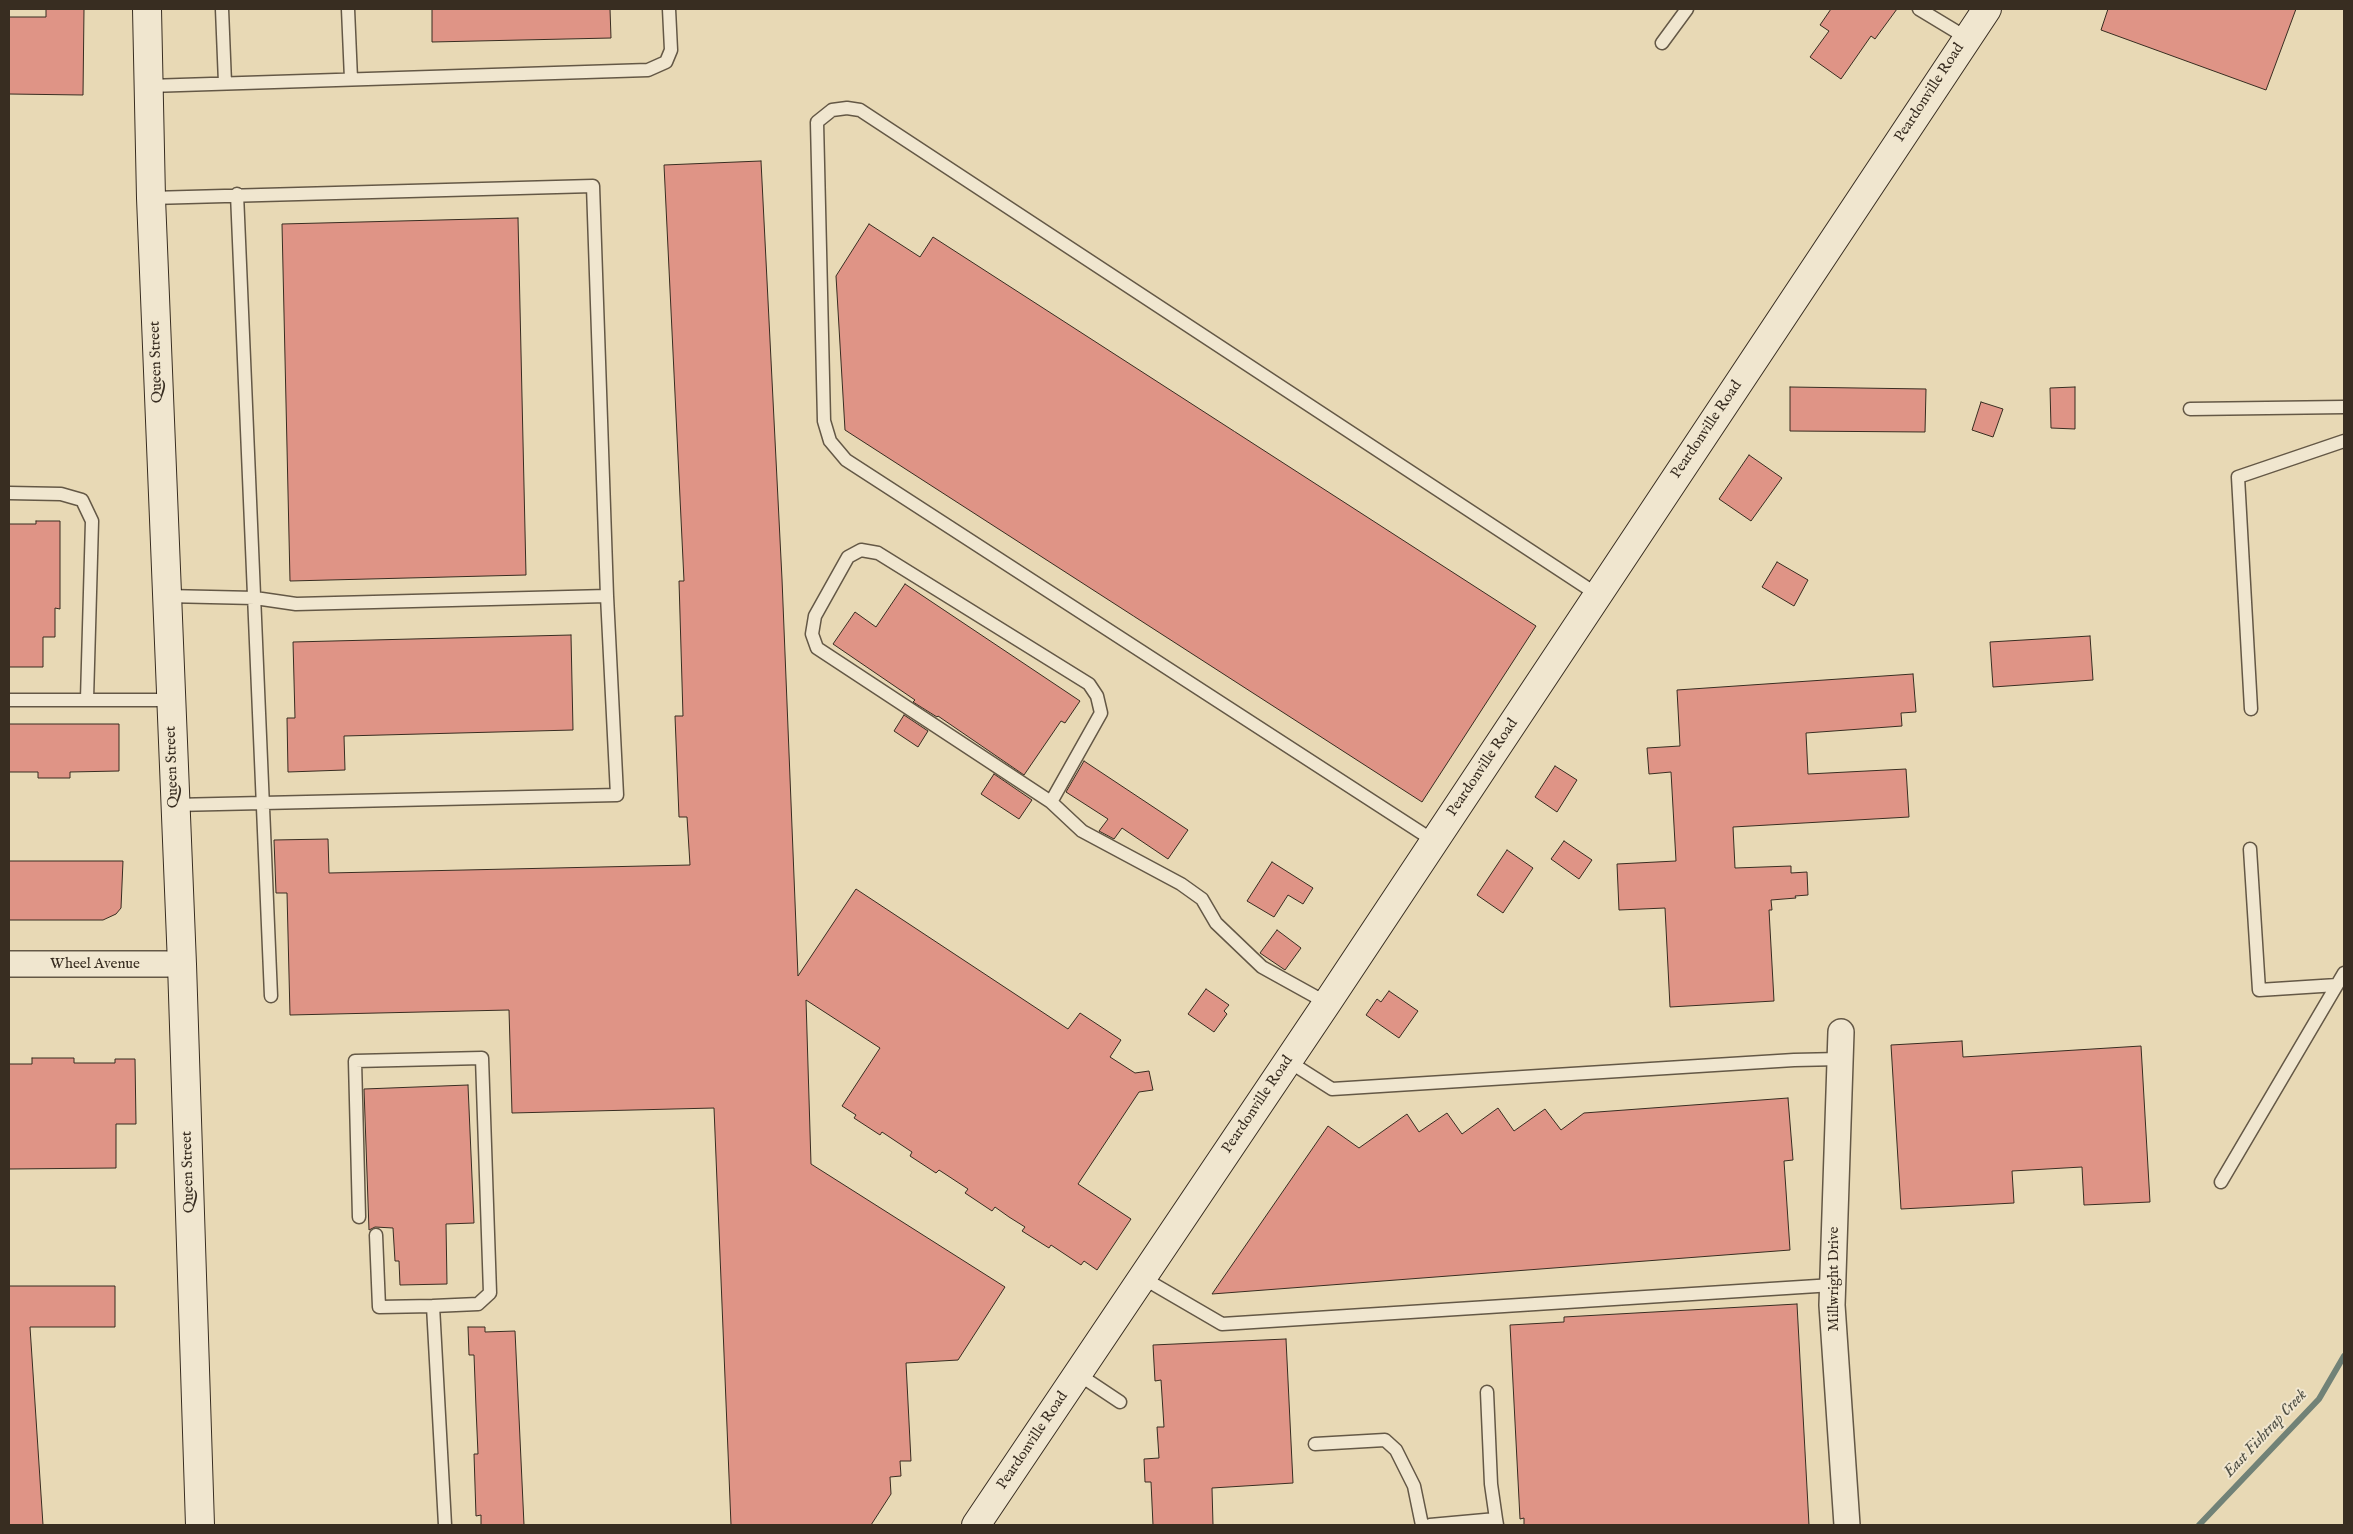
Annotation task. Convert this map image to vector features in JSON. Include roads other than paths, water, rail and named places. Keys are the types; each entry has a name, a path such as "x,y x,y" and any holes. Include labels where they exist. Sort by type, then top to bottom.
{"street":[{"name":"Queen Street","path":"147,9 151,198 174,805 182,964 200,1525"},
{"name":"Peardonville Road","path":"976,1525 1327,1003 1987,9"},
{"name":"Wheel Avenue","path":"9,964 182,964"},
{"name":"Millwright Drive","path":"1841,1032 1832,1285 1847,1525"}],"lane":[{"path":"222,9 224,84"},
{"path":"348,9 351,79"},
{"path":"149,86 648,70 666,62 670,50 669,9"},
{"path":"1662,43 1687,9"},
{"path":"1919,9 1967,38"},
{"path":"1434,841 846,460 830,441 824,421 817,122 832,110 847,108 860,110 1598,596"},
{"path":"151,198 237,194 593,186 607,596 617,795 174,805"},
{"path":"237,194 271,996"},
{"path":"2190,409 2344,406"},
{"path":"2251,709 2238,477 2344,442"},
{"path":"9,493 61,494 82,500 92,521 88,699"},
{"path":"1051,802 1101,713 1097,696 1089,684 878,553 861,550 848,558 815,616 812,634 816,648 1051,802 1082,831 1181,884 1202,900 1216,923 1262,967 1327,1003"},
{"path":"166,596 255,598 296,604 607,596"},
{"path":"9,700 170,700"},
{"path":"2250,849 2259,990 2337,985"},
{"path":"2221,1182 2344,973"},
{"path":"359,1217 355,1061 482,1058 490,1293 478,1304 379,1307 376,1236"},
{"path":"1288,1061 1332,1089 1794,1060 1840,1059"},
{"path":"1143,1278 1222,1324 1832,1285"},
{"path":"433,1306 445,1525"},
{"path":"1078,1374 1120,1402"},
{"path":"1430,1525 1497,1522 1492,1484 1487,1392"},
{"path":"1315,1444 1385,1440 1396,1450 1414,1486 1422,1525"}],"waterway":[{"name":"East Fishtrap Creek","path":"2199,1525 2319,1399 2344,1356"}]}
